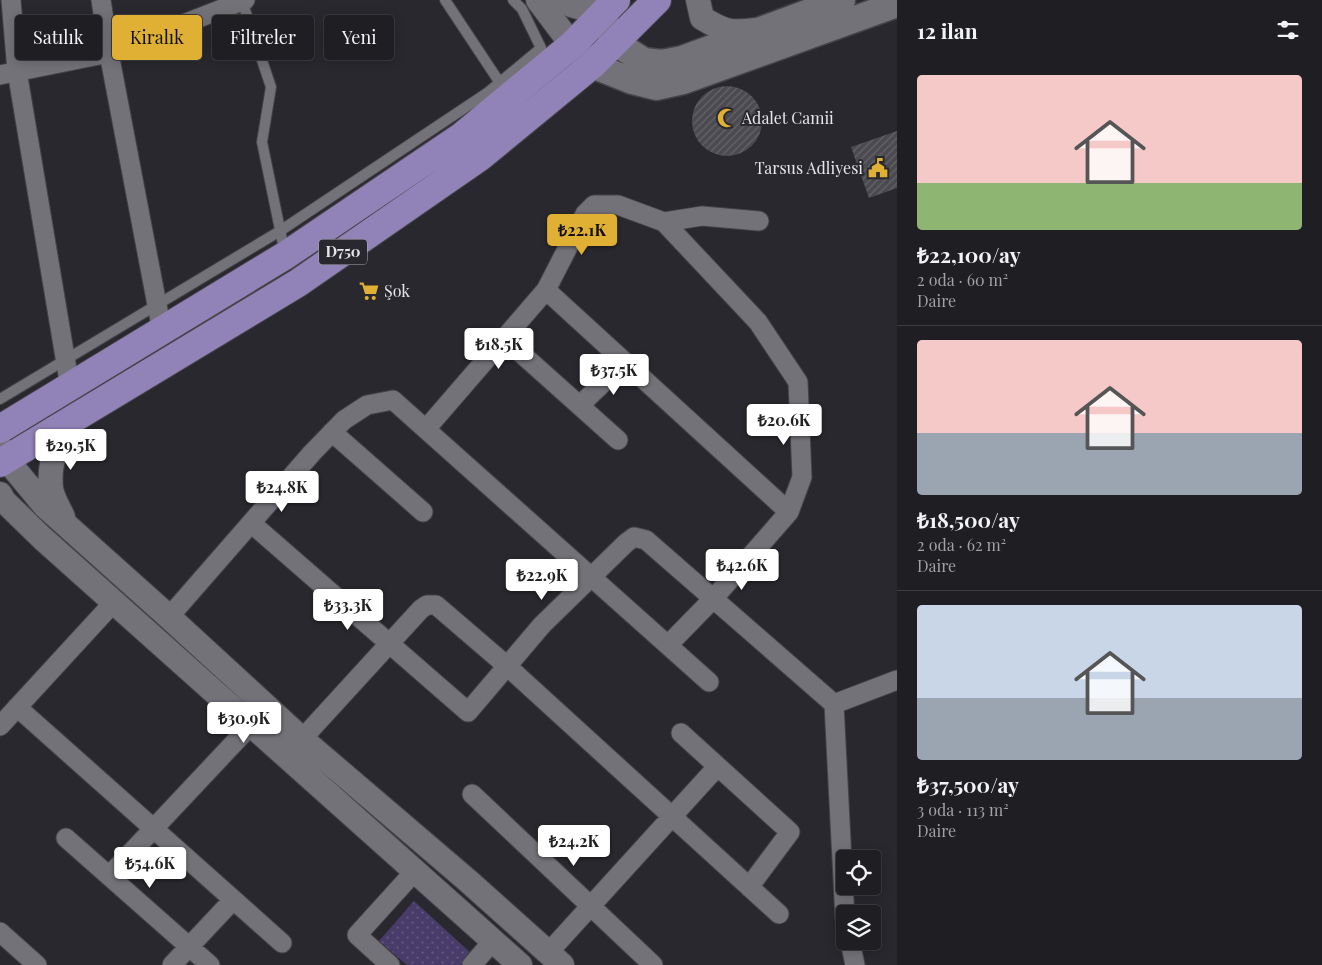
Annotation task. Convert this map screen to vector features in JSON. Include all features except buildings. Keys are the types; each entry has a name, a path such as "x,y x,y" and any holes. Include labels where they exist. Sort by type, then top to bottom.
{"highway":[{"name":"D750","path":"2,456 75,418 306,278 480,157 592,65 657,0"},
{"name":"D750","path":"0,429 70,387 160,318 462,136 572,45 609,7"}],"main road":[{"path":"609,7 614,42 644,62 662,63 682,59 831,3"},
{"path":"572,45 592,65 632,82 656,87 683,81 897,4"}],"street":[{"path":"10,0 8,73 70,387"},
{"path":"101,0 109,53 160,318"},
{"path":"8,73 109,53 243,0"},
{"path":"538,0 572,45"},
{"path":"562,0 571,4 609,7"},
{"path":"698,0 702,18 719,28 735,33 766,29"},
{"path":"426,429 546,290 585,214 594,205 618,205 664,222 758,322 798,382 802,477 788,512 713,599 668,645"},
{"path":"664,222 702,216 759,221"},
{"path":"546,290 788,512"},
{"path":"504,338 618,440"},
{"path":"580,405 625,362"},
{"path":"169,616 312,453 344,420 366,405 393,400 709,682"},
{"path":"65,524 51,489 52,462 59,440 75,418"},
{"path":"332,432 423,512"},
{"path":"2,456 45,506 169,616 302,739 467,880 555,959 591,906 717,767"},
{"path":"0,494 11,514 114,602 520,965"},
{"path":"251,523 468,712 542,625 626,543 634,537 646,540 834,704 844,905"},
{"path":"0,726 114,602"},
{"path":"302,739 421,609 427,605 436,605 507,666 779,914"},
{"path":"834,704 897,680"},
{"path":"17,707 282,943"},
{"path":"109,876 251,724"},
{"path":"681,732 790,832 749,887"},
{"path":"472,794 653,965"},
{"path":"66,838 210,965"},
{"path":"390,965 356,935 415,871"},
{"path":"172,965 233,900"},
{"path":"0,932 37,965"},
{"path":"472,965 493,941"},
{"path":"852,950 855,965"}],"lane":[{"path":"243,0 271,87 262,142 283,243 487,94 541,48 522,9 513,0"},
{"path":"445,0 500,83"},
{"path":"0,399 65,360 160,318"}],"shaded area":[{"path":"414,901 474,956 466,965 407,965 379,941"}],"place":[{"name":"Adalet Camii","path":"727,118"},
{"name":"Tarsus Adliyesi","path":"878,168"},
{"name":"Şok","path":"369,291"}]}
